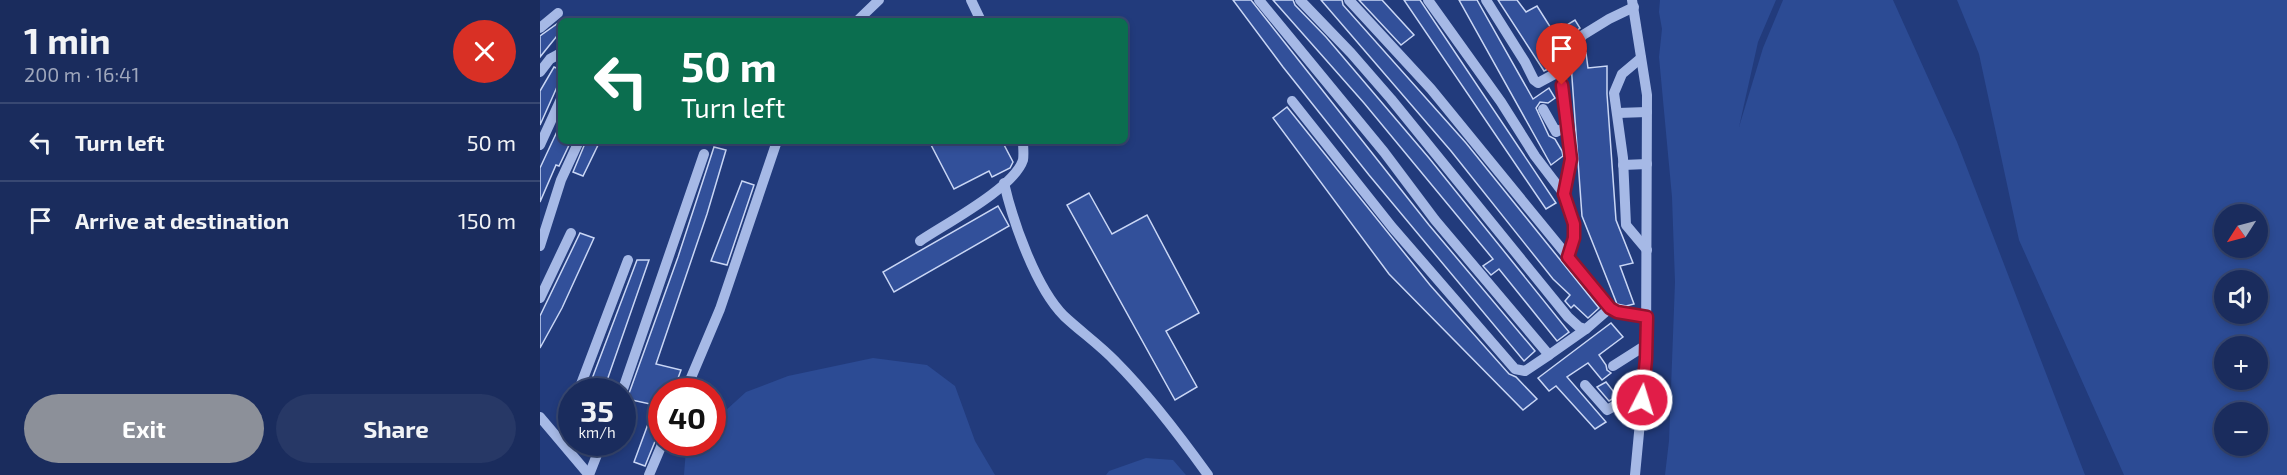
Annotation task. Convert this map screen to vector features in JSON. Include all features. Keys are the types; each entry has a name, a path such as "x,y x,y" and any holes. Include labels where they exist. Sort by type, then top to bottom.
{"street":[{"path":"860,18 879,0"},
{"path":"971,0 980,18"},
{"path":"1260,0 1384,152 1435,220 1549,355"},
{"path":"1300,0 1378,84 1497,227 1568,317 1579,327 1586,329"},
{"path":"1349,0 1431,89 1610,308 1617,312 1647,317"},
{"path":"1428,0 1501,102 1535,156 1564,194 1574,224 1574,238 1568,257"},
{"path":"1486,0 1534,80 1538,82 1562,70"},
{"path":"1564,194 1571,159 1566,127 1562,66 1569,50 1583,35 1633,3 1647,95 1647,317 1635,475"},
{"path":"540,28 558,13"},
{"path":"540,72 550,59 558,55"},
{"path":"1641,58 1622,74 1614,93 1623,165 1626,225 1647,250"},
{"path":"1292,101 1392,227 1515,369 1525,370 1549,355 1586,329 1610,308"},
{"path":"540,145 558,106"},
{"path":"1543,109 1556,132 1566,127"},
{"path":"1618,113 1647,112"},
{"path":"540,246 561,180 578,144"},
{"path":"691,378 720,309 776,144"},
{"path":"920,241 989,197 1017,171 1023,159 1023,144"},
{"path":"627,378 704,154"},
{"path":"1623,165 1647,164"},
{"path":"1004,183 1027,252 1042,285 1063,314 1116,362 1183,440 1208,475"},
{"path":"540,298 571,233"},
{"path":"583,378 628,260"},
{"path":"1613,366 1646,345"},
{"path":"1585,385 1607,410 1618,404 1642,400"},
{"path":"540,417 558,438"},
{"path":"573,456 589,475 596,456"},
{"path":"649,475 657,456"}],"shaded area":[{"path":"1660,0 1776,0 1758,42 1739,127 1763,48 1783,0 1893,0 1957,142 2085,475 1665,475 1669,441 1675,282 1672,197 1659,57 1662,29 1659,12"},
{"path":"1957,0 2287,0 2287,475 2124,475 2019,240 1979,54"},
{"path":"873,358 927,365 955,386 975,441 995,475 684,475 685,456 726,456 726,410 746,392 788,376"},
{"path":"1146,458 1173,460 1186,475 1106,475 1109,471"}],"building":[{"path":"1233,0 1251,0 1429,225 1535,351 1524,361 1369,175"},
{"path":"1273,0 1293,0 1295,5 1326,37 1429,158 1569,332 1557,341 1499,269 1491,275 1483,266 1493,259 1364,103"},
{"path":"1321,0 1342,0 1343,5 1466,143 1599,308 1588,318 1574,305 1571,308 1565,301 1570,295 1553,279 1451,151"},
{"path":"1359,0 1382,0 1414,35 1401,45"},
{"path":"1404,0 1420,0 1556,203 1546,209"},
{"path":"1459,0 1477,0 1533,99 1549,88 1555,98 1548,103 1540,102 1536,108 1549,136 1555,139 1562,151 1563,156 1551,165"},
{"path":"1498,0 1517,0 1526,12 1537,6 1554,33 1575,20 1580,28 1561,43 1563,46 1554,66 1544,71"},
{"path":"558,23 558,35 540,57 540,36"},
{"path":"1586,53 1588,68 1607,66 1616,220 1633,263 1620,266 1634,304 1626,306 1617,304 1582,216 1571,64 1575,56"},
{"path":"554,67 558,69 558,85 540,125 540,91"},
{"path":"1287,107 1430,285 1509,374 1516,377 1537,399 1523,410 1389,274 1273,118"},
{"path":"558,129 558,144 570,144 559,166 556,165 540,202 540,168"},
{"path":"585,144 599,144 583,176 573,172"},
{"path":"931,144 1004,144 1013,162 1010,168 992,177 989,171 954,189"},
{"path":"714,147 726,150 707,214 656,364 681,370 678,378 648,378 648,404 636,401 635,378"},
{"path":"742,181 754,185 727,265 711,261"},
{"path":"1089,193 1112,234 1147,215 1199,313 1166,331 1197,387 1175,400 1067,205"},
{"path":"998,206 1009,226 894,292 883,272"},
{"path":"580,233 594,238 562,308 540,348 540,316"},
{"path":"637,260 649,260 608,378 592,378"},
{"path":"1611,323 1623,337 1599,355 1611,373 1602,380 1588,363 1567,377 1606,422 1595,429 1556,386 1549,391 1538,378"},
{"path":"1606,382 1617,396 1609,401 1597,387"},
{"path":"648,424 649,456 645,466 634,462"}],"route":[{"path":"1562,85 1571,159 1564,194 1574,224 1574,238 1568,257 1610,308 1617,312 1647,317 1642,400"}]}
